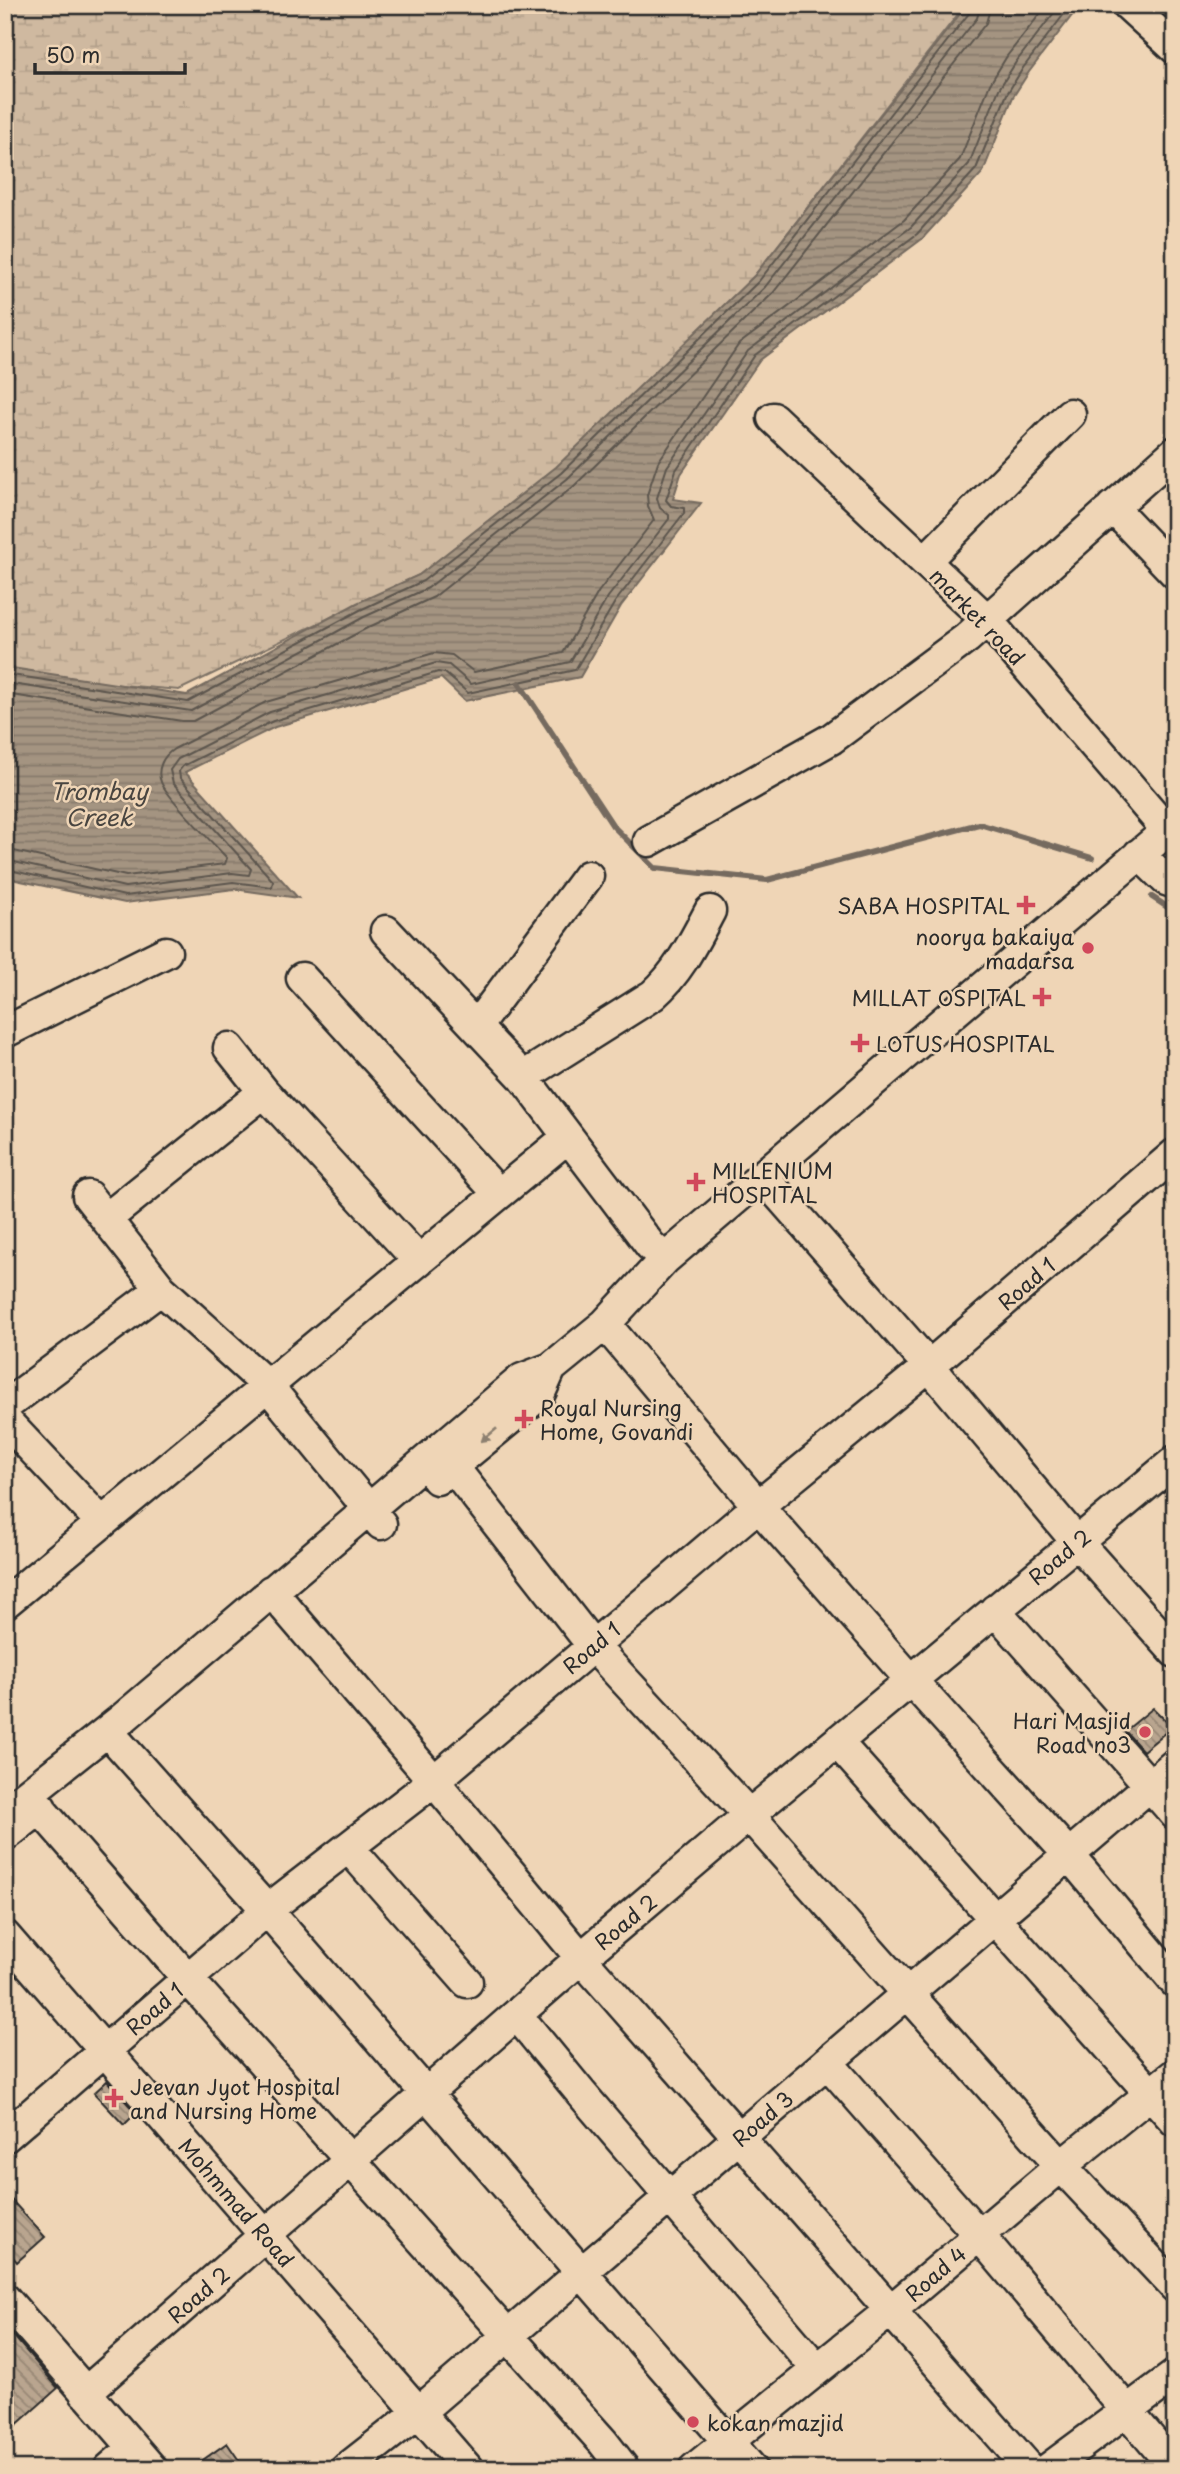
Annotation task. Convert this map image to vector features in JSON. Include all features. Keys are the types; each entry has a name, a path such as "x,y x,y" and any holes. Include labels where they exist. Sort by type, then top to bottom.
{"street":[{"path":"1128,5 1175,48"},
{"path":"925,561 1070,414"},
{"name":"market road","path":"773,418 987,620 1171,827"},
{"path":"649,841 831,739 987,620 1175,452"},
{"path":"1112,507 1175,573"},
{"path":"5,1812 277,1598 375,1517 446,1457 522,1379 551,1368 605,1324 665,1259 1171,827"},
{"path":"1139,854 1166,880 1175,883"},
{"path":"476,1027 588,876"},
{"path":"523,1077 637,1006 663,986 688,952 710,911"},
{"path":"386,931 523,1077 650,1245 665,1259"},
{"path":"5,1031 166,952"},
{"path":"302,978 499,1194"},
{"path":"229,1048 264,1092 418,1260"},
{"path":"264,1092 97,1207 161,1289 267,1385 375,1517"},
{"path":"5,1603 568,1137"},
{"name":"Road 1","path":"5,2137 267,1910 434,1781 592,1645 929,1366 1175,1154"},
{"path":"763,1177 1175,1652"},
{"path":"5,1406 161,1289"},
{"path":"605,1324 758,1506 1069,1855 1175,1982"},
{"path":"5,1420 102,1523"},
{"path":"446,1457 592,1645 749,1815 1061,2166 1175,2287"},
{"name":"Road 2","path":"86,2393 749,1815 1175,1461"},
{"path":"5,1836 119,1744 277,1598"},
{"path":"277,1598 582,1958 1030,2469"},
{"path":"995,1610 1175,1814"},
{"path":"837,1742 1175,2121"},
{"path":"119,1744 267,1910 752,2469"},
{"name":"Road 3","path":"346,2469 420,2411 1175,1764"},
{"path":"40,1809 188,1979 603,2442 624,2469"},
{"path":"349,1848 467,1982"},
{"name":"Mohmmad Road","path":"5,1936 468,2469"},
{"path":"517,2015 817,2369"},
{"path":"827,2062 979,2235 1175,2468"},
{"name":"Road 4","path":"694,2469 891,2310 1061,2166 1175,2074"},
{"path":"5,2299 143,2458 109,2469"},
{"path":"1048,2469 1175,2375"}],"green space":[{"path":"5,5 965,5 754,276 574,454 419,575 179,690 5,675"}],"water":[{"name":"Trombay Creek","path":"967,5 1080,5 1013,97 983,172 922,239 760,360 681,474 673,499 701,503 621,606 580,677 465,701 441,678 275,727 185,772 298,898 234,889 125,903 16,880 5,875 5,667 187,695 357,603 419,575 556,467 754,276"}],"building":[{"name":"Hari Masjid Road no3","path":"1153,1708 1172,1727 1143,1751 1125,1731"},
{"path":"107,2081 136,2113 124,2125 94,2093"},
{"path":"5,2193 45,2237 17,2262 5,2248"},
{"path":"5,2326 58,2388 5,2435"},
{"path":"227,2443 245,2469 190,2469"}],"waterway":[{"path":"519,683 613,826 655,868 767,880 979,824 1092,858"},
{"path":"1152,897 1175,912"}],"place":[{"name":"SABA HOSPITAL","path":"1026,905"},
{"name":"noorya bakaiya madarsa","path":"1088,948"},
{"name":"MILLAT OSPITAL","path":"1042,997"},
{"name":"LOTUS HOSPITAL","path":"860,1043"},
{"name":"MILLENIUM HOSPITAL","path":"696,1182"},
{"name":"Royal Nursing Home, Govandi","path":"524,1419"},
{"name":"Hari Masjid Road no3","path":"1145,1732"},
{"name":"Jeevan Jyot Hospital and Nursing Home","path":"114,2098"},
{"name":"kokan mazjid","path":"693,2422"}]}
